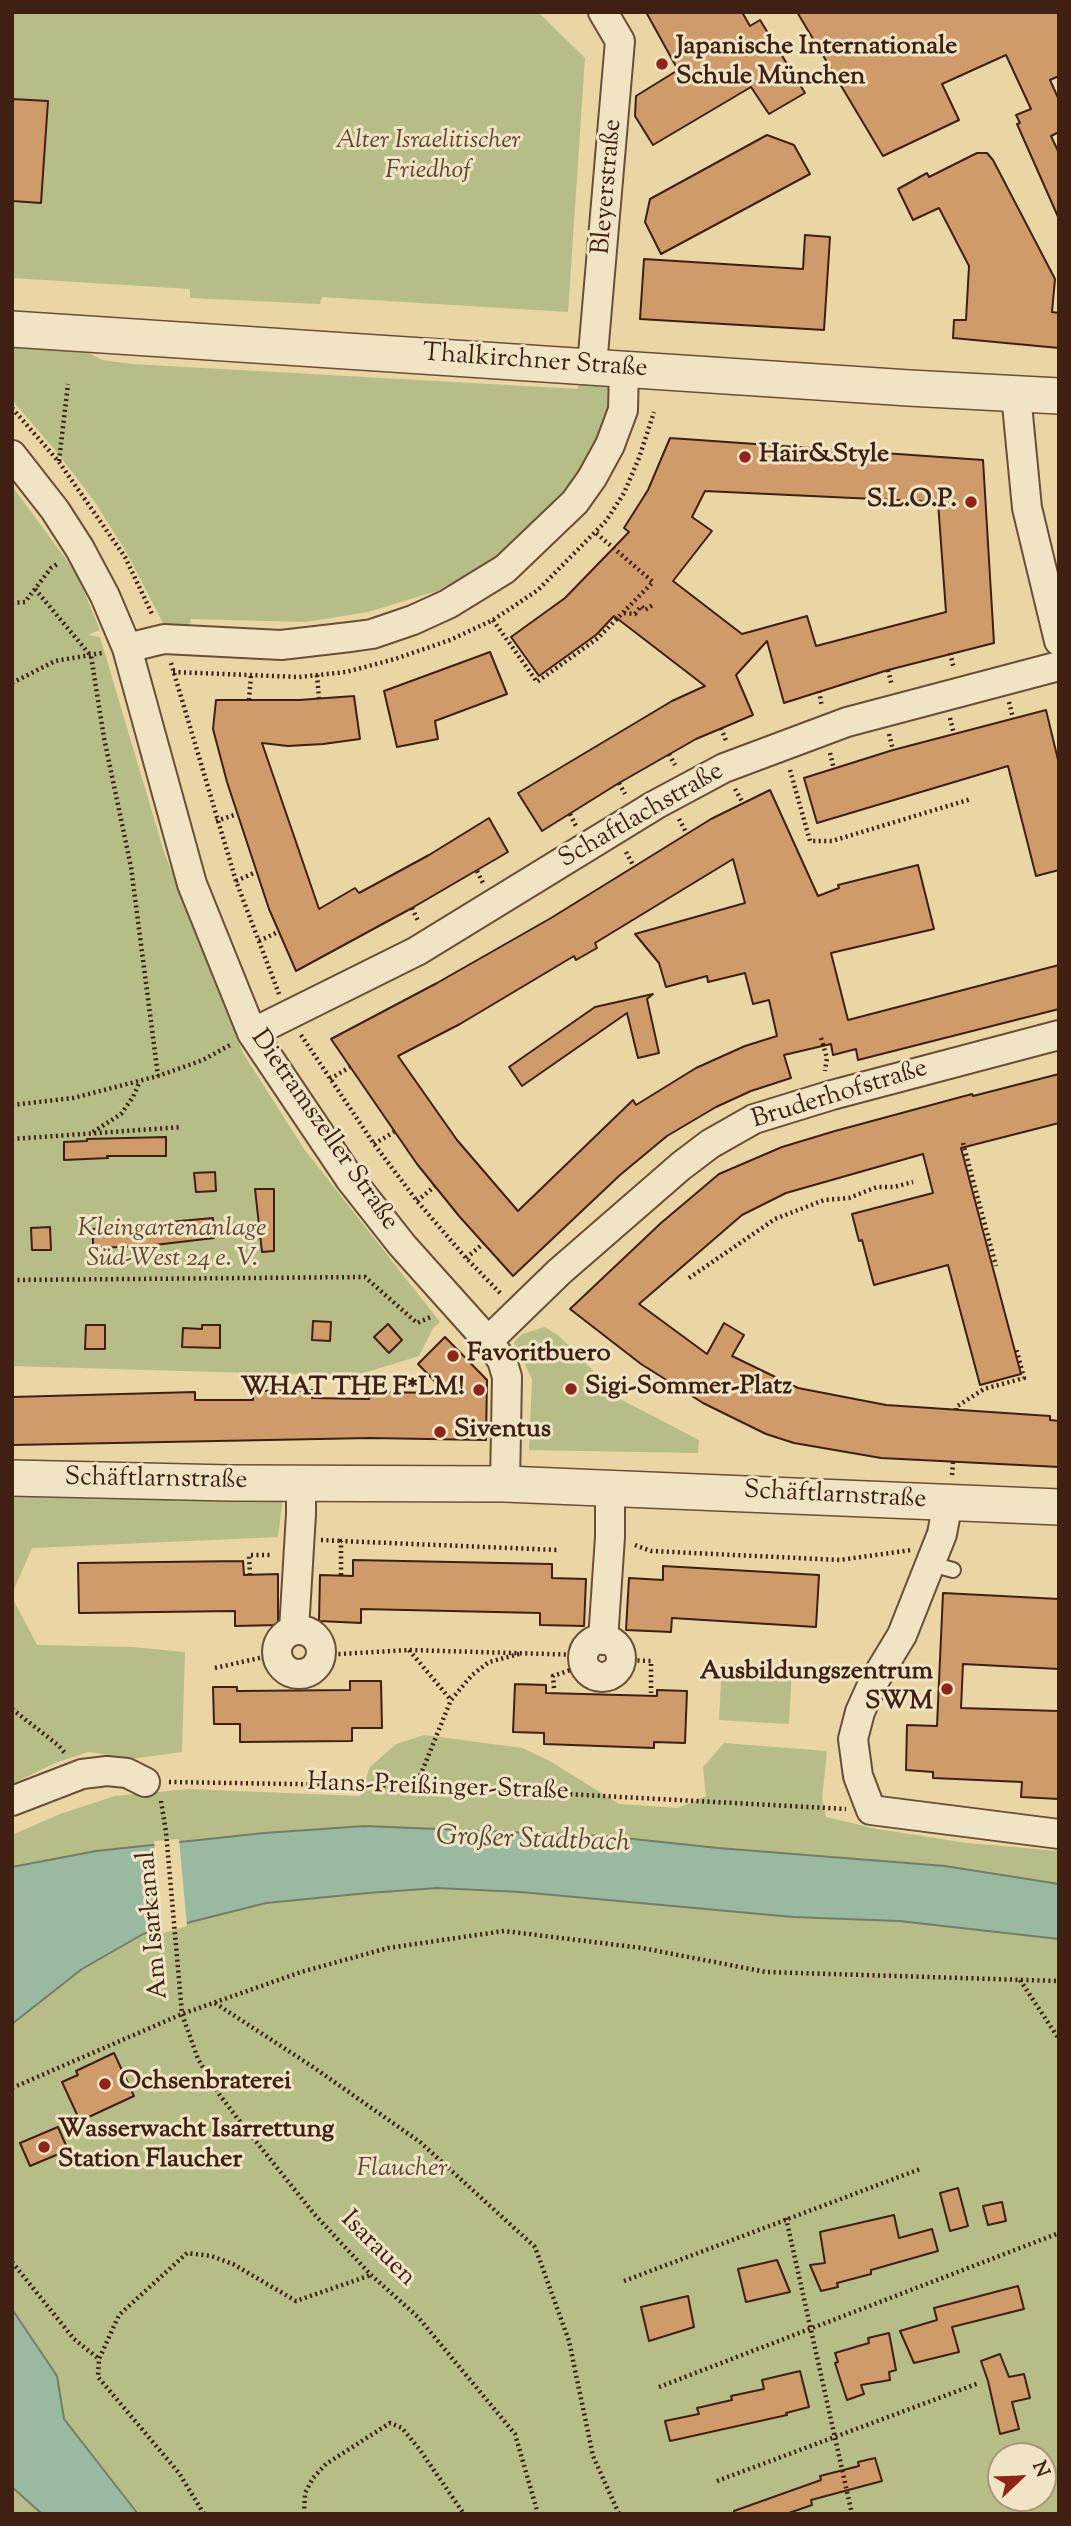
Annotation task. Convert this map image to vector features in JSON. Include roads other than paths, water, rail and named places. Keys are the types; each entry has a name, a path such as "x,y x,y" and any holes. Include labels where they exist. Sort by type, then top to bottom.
{"street":[{"name":"Bleyerstraße","path":"127,648 164,639 281,645 372,634 413,621 477,588 505,569 575,502 610,445 623,410 608,368 620,41 603,12"},
{"name":"Thalkirchner Straße","path":"12,329 1059,396"},
{"path":"1016,394 1027,508 1059,641"},
{"name":"Dietramszeller Straße","path":"12,454 55,510 80,549 105,596 127,648 192,884 252,1033 350,1179 402,1245 502,1360 507,1377 505,1484"},
{"name":"Schaftlachstraße","path":"252,1033 417,951 668,798 724,768 847,722 1059,666"},
{"name":"Bruderhofstraße","path":"488,1341 607,1230 710,1144 754,1119 832,1095 1059,1035"},
{"name":"Schäftlarnstraße","path":"12,1478 950,1490 1059,1507"},
{"path":"295,1630 301,1482"},
{"path":"598,1655 610,1537 610,1487"},
{"path":"950,1490 940,1561 860,1712 853,1739 858,1776 871,1810 1059,1834"},
{"path":"295,1630 306,1630 313,1634 321,1645 322,1655 318,1665 312,1670 297,1674 283,1668 277,1654 279,1642 286,1634 295,1630"},
{"path":"12,1801 82,1774 107,1771 127,1773 145,1782"}],"water":[{"name":"Großer Stadtbach","path":"365,1826 605,1836 945,1866 1059,1884 1059,1939 899,1921 793,1917 520,1892 437,1888 368,1893 266,1903 143,1934 82,1969 12,2024 12,1867 96,1851 264,1833"},
{"path":"12,2309 57,2376 64,2419 138,2514 42,2514 12,2487"}],"place":[{"name":"Japanische Internationale Schule München","path":"662,64"},
{"name":"Hair&Style","path":"745,457"},
{"name":"S.L.O.P.","path":"971,502"},
{"name":"Favoritbuero","path":"453,1356"},
{"name":"Sigi-Sommer-Platz","path":"571,1389"},
{"name":"WHAT THE F*LM!","path":"479,1390"},
{"name":"Siventus","path":"440,1432"},
{"name":"Ausbildungszentrum SWM","path":"947,1689"},
{"name":"Ochsenbraterei","path":"105,2084"},
{"name":"Wasserwacht Isarrettung Station Flaucher","path":"44,2147"}],"park label":[{"name":"Alter Israelitischer Friedhof","path":"428,158"},
{"name":"Kleingartenanlage Süd-West 24 e. V.","path":"172,1246"},
{"name":"Flaucher","path":"402,2171"}]}
